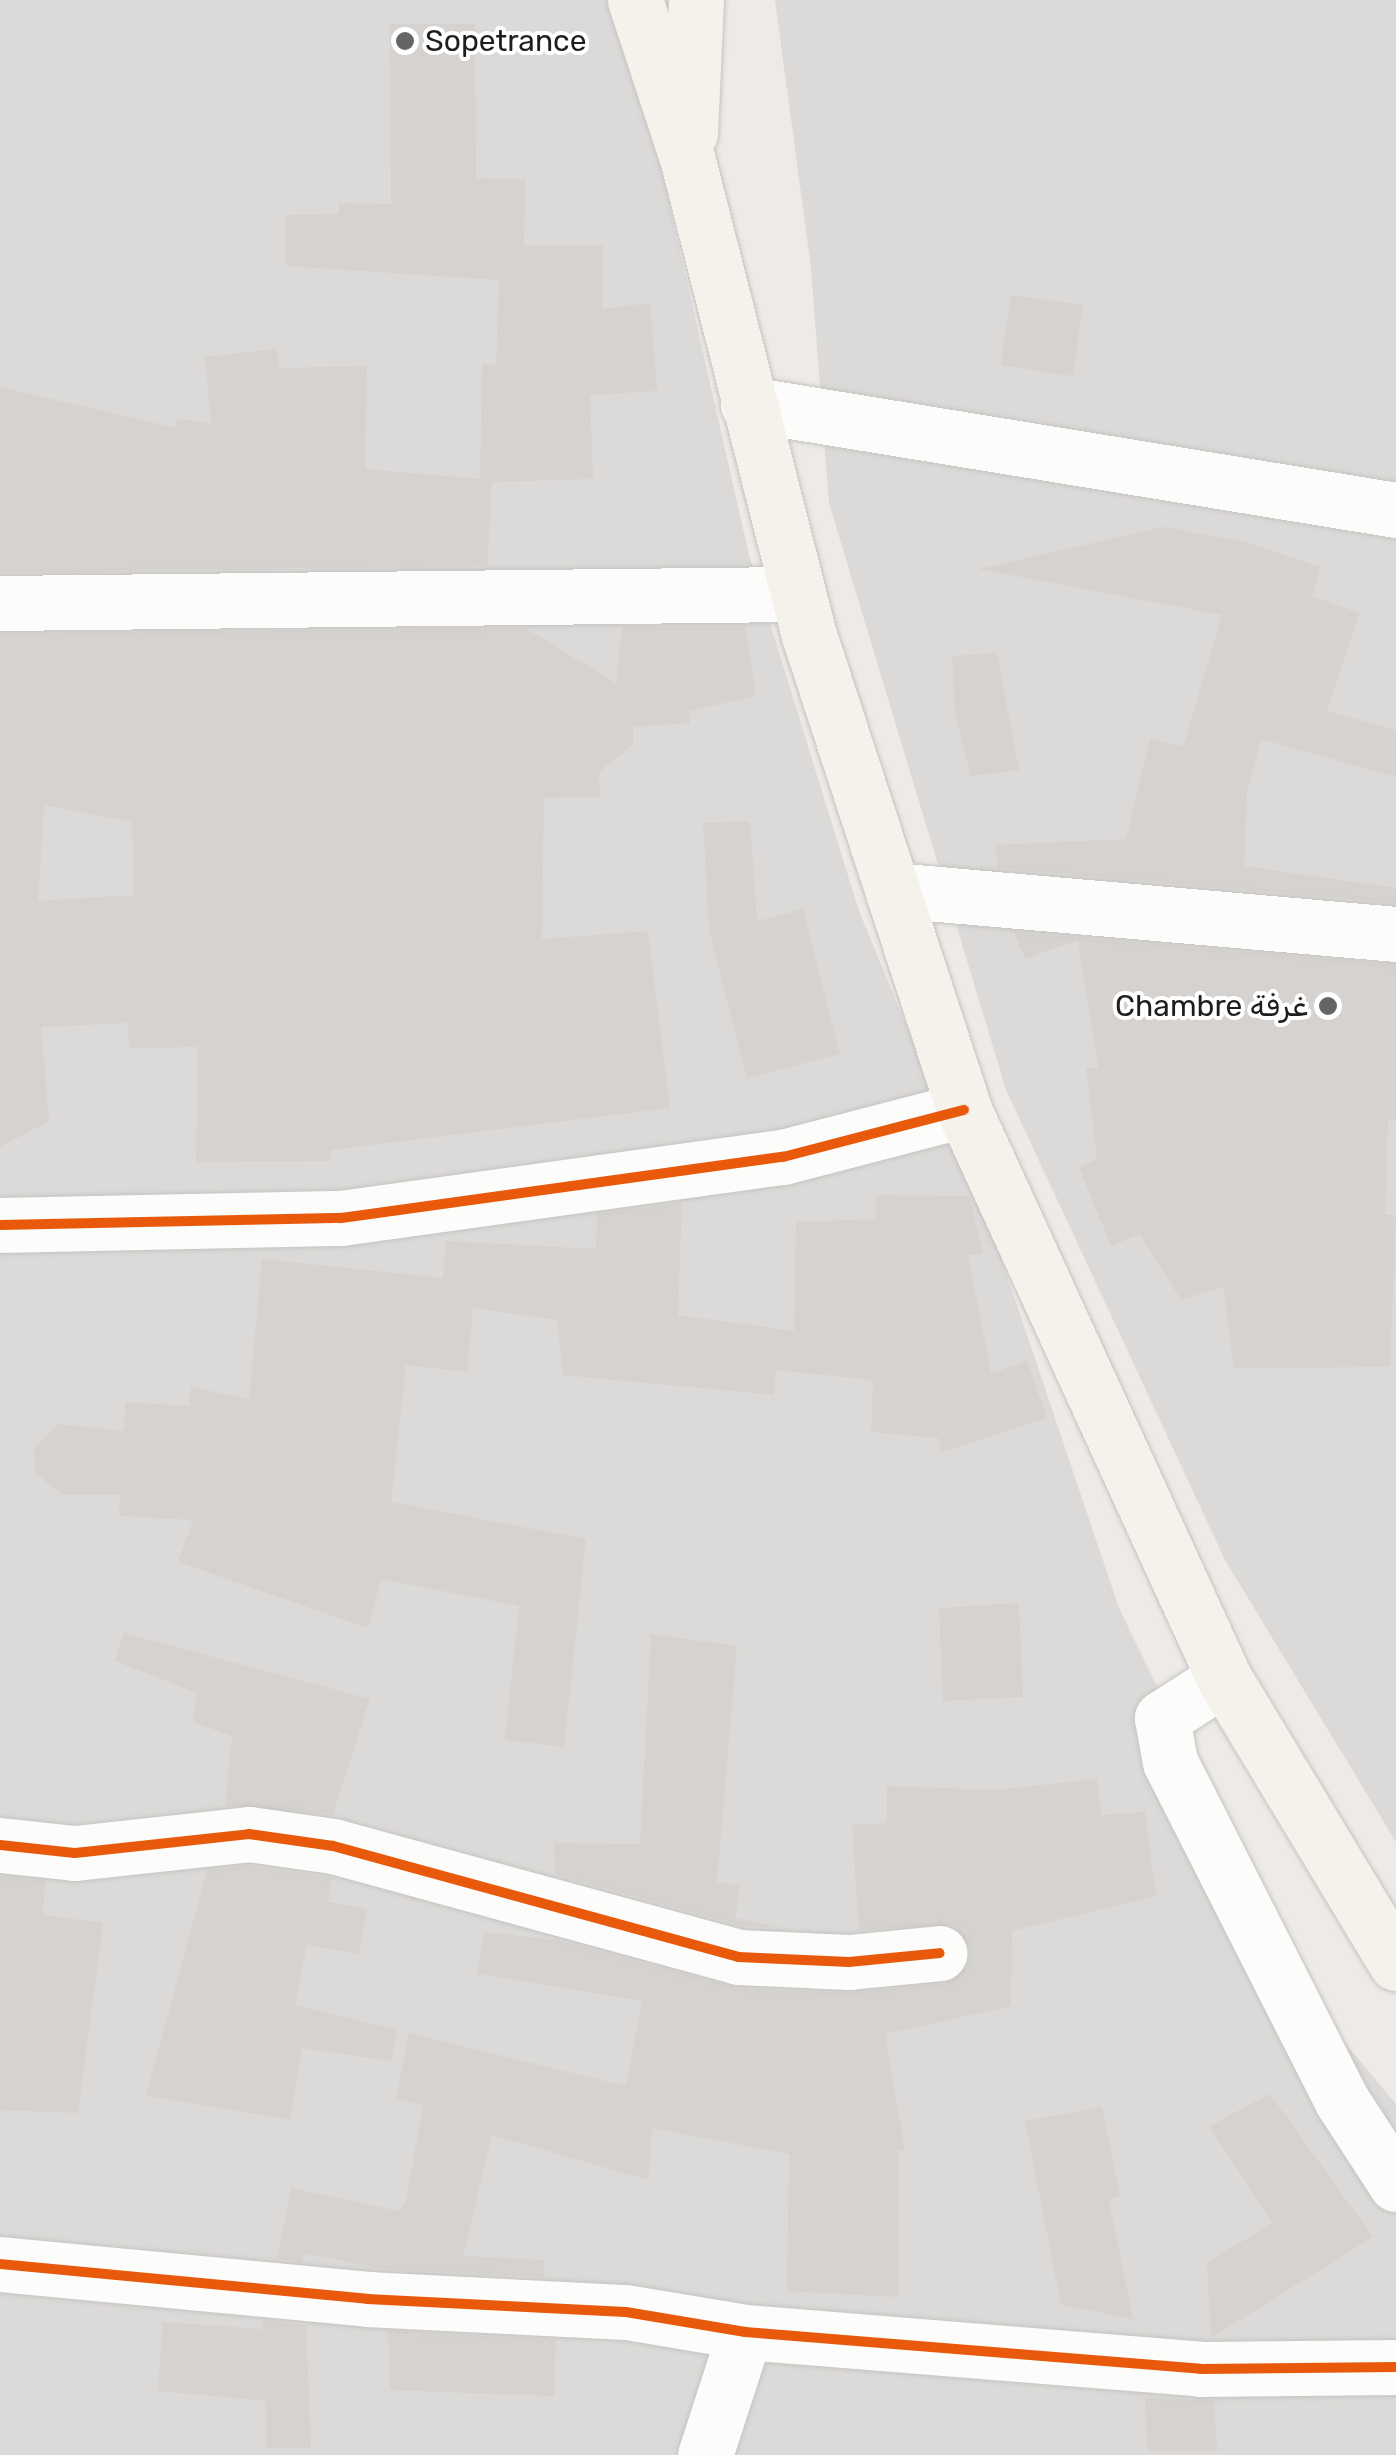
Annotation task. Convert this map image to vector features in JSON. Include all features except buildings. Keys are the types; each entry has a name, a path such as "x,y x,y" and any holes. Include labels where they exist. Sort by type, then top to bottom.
{"main road":[{"path":"635,0 688,161 798,594 964,1110 1224,1678 1396,1963"},
{"path":"688,161 696,0"}],"street":[{"path":"748,404 1396,510"},
{"path":"0,603 798,594"},
{"path":"892,890 1396,934"},
{"path":"0,1225 341,1218 783,1156 964,1110"},
{"path":"1224,1678 1162,1718 1170,1762 1342,2101 1396,2184"},
{"path":"0,1845 74,1853 249,1834 333,1846 738,1957 848,1962 940,1953"},
{"path":"0,2264 367,2299 626,2312 745,2332 1200,2370 1396,2367"},
{"path":"705,2455 745,2332"}],"shaded area":[{"path":"0,0 623,0 749,555 859,911 995,1240 1119,1608 1309,2000 1396,2104 1396,2455 0,2455"},
{"path":"775,0 1396,0 1396,1842 1225,1560 1006,1090 829,503 811,268"}],"cycle path":[{"path":"0,1225 341,1218 783,1157 964,1110"},
{"path":"0,1845 75,1853 249,1834 333,1846 738,1957 849,1962 940,1953"},
{"path":"0,2264 367,2299 626,2312 745,2332 1200,2369 1396,2367"}],"place":[{"name":"Sopetrance","path":"405,41"},
{"name":"Chambre غرفة","path":"1328,1006"}]}
